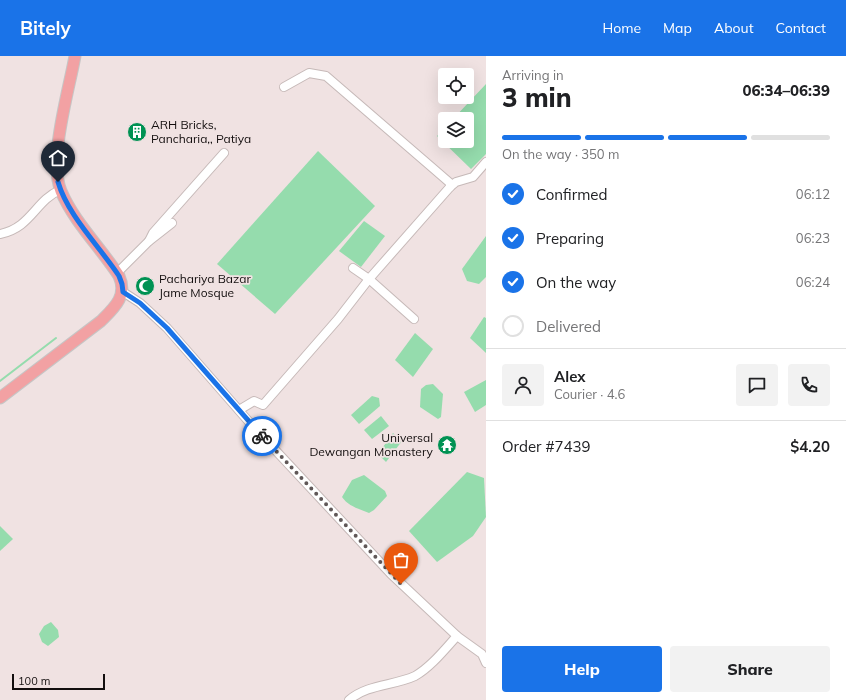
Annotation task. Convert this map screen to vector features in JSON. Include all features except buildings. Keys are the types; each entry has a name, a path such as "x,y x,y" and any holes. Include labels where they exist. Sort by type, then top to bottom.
{"highway":[{"path":"0,398 101,321 115,307 123,292 122,284 117,273 74,213 60,190 57,173 58,152 75,56"}],"street":[{"path":"284,87 309,73 326,76 450,183 450,187"},
{"path":"149,241 154,233 224,153"},
{"path":"239,410 254,401 263,405 338,319 369,279 450,187 456,182 473,177 486,162"},
{"path":"0,234 24,223 52,194 60,190"},
{"path":"117,273 149,241 172,223"},
{"path":"354,268 369,279 414,319"},
{"path":"123,292 140,303 167,328 239,410 391,574 457,636 482,654 486,663"},
{"path":"349,700 373,686 395,683 416,675 432,662 457,636"}],"shaded area":[{"path":"486,84 486,154 471,169 449,148 474,148 474,112 460,112 467,104 474,104 474,97"},
{"path":"318,151 375,206 275,314 217,264"},
{"path":"364,221 385,236 361,267 339,251"},
{"path":"486,236 486,277 479,284 467,281 462,269"},
{"path":"484,317 486,318 486,353 470,338"},
{"path":"415,333 433,349 413,377 395,360"},
{"path":"486,380 486,405 475,412 464,392"},
{"path":"433,384 443,394 441,417 438,419 420,407 421,389 426,385"},
{"path":"372,396 379,398 380,406 359,424 351,415"},
{"path":"381,416 389,426 372,439 364,430"},
{"path":"393,433 402,441 386,462 378,454"},
{"path":"467,472 484,478 486,517 473,536 437,562 409,531"},
{"path":"364,475 385,491 387,496 374,510 369,513 351,505 342,497 352,480"},
{"path":"0,526 13,539 0,551"},
{"path":"51,622 58,630 59,637 48,646 42,642 39,634 44,626"}],"waterway":[{"path":"0,381 56,338"}],"way so far":[{"path":"262,436 401,584"}],"place":[{"name":"ARH Bricks, Pancharia,, Patiya","path":"137,132"},
{"name":"Pachariya Bazar Jame Mosque","path":"145,286"},
{"name":"Universal Dewangan Monastery","path":"447,445"}],"route":[{"path":"58,182 60,190 66,201 119,276 123,292 140,303 167,328 262,436"}]}
